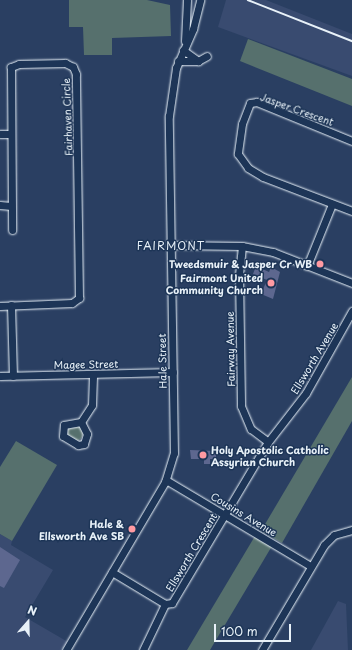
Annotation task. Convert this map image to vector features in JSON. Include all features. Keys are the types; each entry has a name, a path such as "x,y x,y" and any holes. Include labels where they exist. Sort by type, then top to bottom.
{"street":[{"name":"Hale Street","path":"184,48 187,0"},
{"name":"Hale Street","path":"66,650 166,480 174,453 169,116 171,89 178,62 200,0"},
{"path":"184,48 198,61"},
{"path":"178,62 198,61 207,56"},
{"name":"Fairhaven Circle","path":"0,306 72,303 79,298 79,187 73,67 65,63 19,64 11,67 10,206 12,230"},
{"name":"Jasper Crescent","path":"352,141 257,102 250,103 242,124 238,154 248,168 352,211"},
{"path":"0,134 10,134"},
{"path":"307,266 332,204"},
{"path":"0,205 10,206"},
{"path":"171,245 242,246 273,252 352,283"},
{"name":"Fairway Avenue","path":"242,246 239,275 241,406 251,429 268,442"},
{"path":"11,305 13,376"},
{"name":"Ellsworth Avenue","path":"226,514 268,442 306,393 352,311"},
{"name":"Magee Street","path":"0,376 173,372"},
{"path":"81,422 92,405 93,374"},
{"name":"Cousins Avenue","path":"166,480 226,514 310,566"},
{"name":"Ellsworth Crescent","path":"112,572 165,604 172,603 226,514"},
{"path":"262,650 310,566 334,535 352,530"},
{"path":"143,650 165,604"}],"shaded area":[{"path":"226,0 266,0 352,34 352,76 218,27"},
{"path":"0,534 12,541 11,545 53,570 25,617 68,642 63,650 0,650"},
{"path":"338,601 346,604 348,650 311,650"}],"green space":[{"path":"69,0 147,0 170,5 171,36 112,38 112,55 84,55 83,27 69,27"},
{"path":"248,39 352,79 352,106 240,61"},
{"path":"352,377 352,421 282,543 261,531"},
{"path":"72,425 78,425 83,430 81,439 78,441 72,441 67,436 67,430"},
{"path":"16,441 57,465 12,541 0,534 0,467"},
{"path":"255,536 272,546 210,650 187,650"}],"building":[{"name":"Fairmont United Community Church","path":"256,266 269,272 271,267 280,272 273,299 261,294 267,280 253,274"},
{"name":"Holy Apostolic Catholic Assyrian Church","path":"190,450 216,451 216,459 210,459 210,464 204,464 204,459 191,459"},
{"path":"0,547 20,560 4,588 0,586"}],"railway":[{"path":"248,0 352,41"}],"place":[{"name":"Tweedsmuir & Jasper Cr WB","path":"320,264"},
{"name":"Fairmont United Community Church","path":"271,283"},
{"name":"Holy Apostolic Catholic Assyrian Church","path":"203,455"},
{"name":"Hale & Ellsworth Ave SB","path":"132,529"}],"district":[{"name":"FAIRMONT","path":"171,246"}]}
